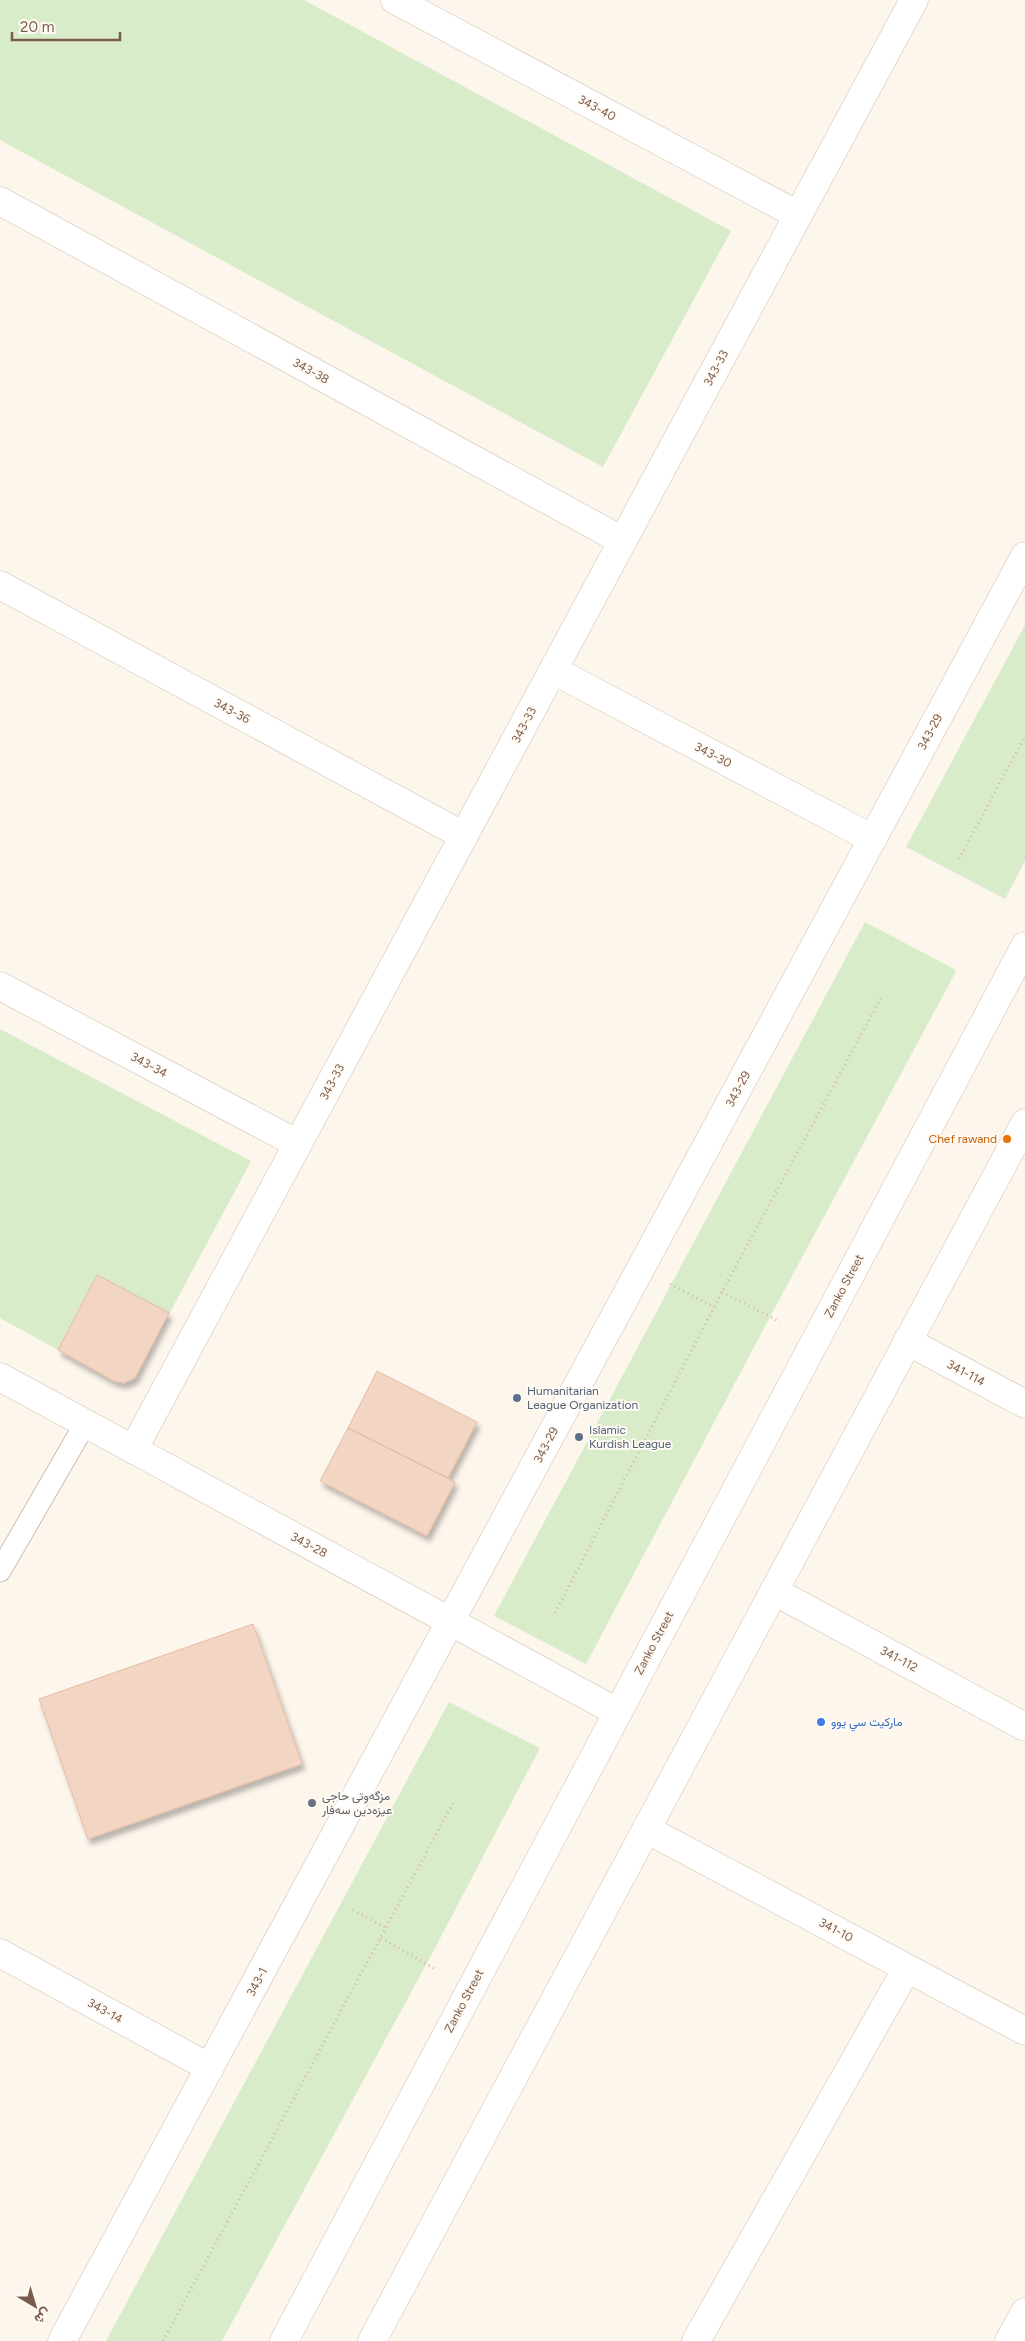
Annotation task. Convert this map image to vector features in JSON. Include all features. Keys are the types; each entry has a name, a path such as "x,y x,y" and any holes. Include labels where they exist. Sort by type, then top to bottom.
{"street":[{"name":"343-40","path":"395,0 798,215"},
{"name":"343-33","path":"133,1450 914,0"},
{"name":"343-38","path":"0,202 623,541"},
{"name":"343-29","path":"451,1622 1025,556"},
{"name":"343-36","path":"0,585 464,836"},
{"name":"343-30","path":"553,670 872,839"},
{"name":"Zanko Street","path":"284,2341 1025,946"},
{"name":"343-34","path":"0,986 298,1144"},
{"path":"372,2341 1025,1123"},
{"name":"341-114","path":"907,1341 1025,1404"},
{"name":"343-28","path":"0,1378 617,1712"},
{"name":"341-112","path":"774,1591 1025,1727"},
{"name":"343-1","path":"62,2341 451,1622"},
{"name":"341-10","path":"646,1829 1025,2031"},
{"name":"343-14","path":"0,1953 210,2068"},
{"path":"696,2341 907,1968"},
{"path":"1010,2341 1025,2312"}],"lane":[{"path":"0,1571 85,1424"}],"path":[{"path":"959,859 1025,736"},
{"path":"555,1613 714,1307 882,996"},
{"path":"670,1284 714,1307"},
{"path":"722,1292 780,1322"},
{"path":"163,2341 453,1803"},
{"path":"353,1910 386,1928"},
{"path":"380,1938 435,1969"}],"green space":[{"path":"0,0 304,0 731,231 603,467 0,140"},
{"path":"1025,625 1025,861 1005,899 906,847"},
{"path":"865,922 956,970 586,1664 494,1616"},
{"path":"0,1029 251,1161 135,1378 124,1383 114,1381 0,1318"},
{"path":"449,1702 540,1748 434,1950 222,2341 106,2341"}],"building":[{"path":"97,1275 169,1313 135,1378 124,1383 114,1381 58,1350"},
{"path":"377,1371 477,1422 448,1478 348,1428"},
{"path":"348,1428 455,1482 427,1536 320,1481"},
{"path":"253,1624 302,1764 88,1839 39,1699"}],"place":[{"name":"Chef rawand","path":"1007,1139"},
{"name":"Humanitarian League Organization","path":"517,1398"},
{"name":"Islamic Kurdish League","path":"579,1437"},
{"name":"ماركيت سي يوو","path":"821,1722"},
{"name":"مزگەوتی حاجی عیزەدین سەفار","path":"312,1803"}]}
